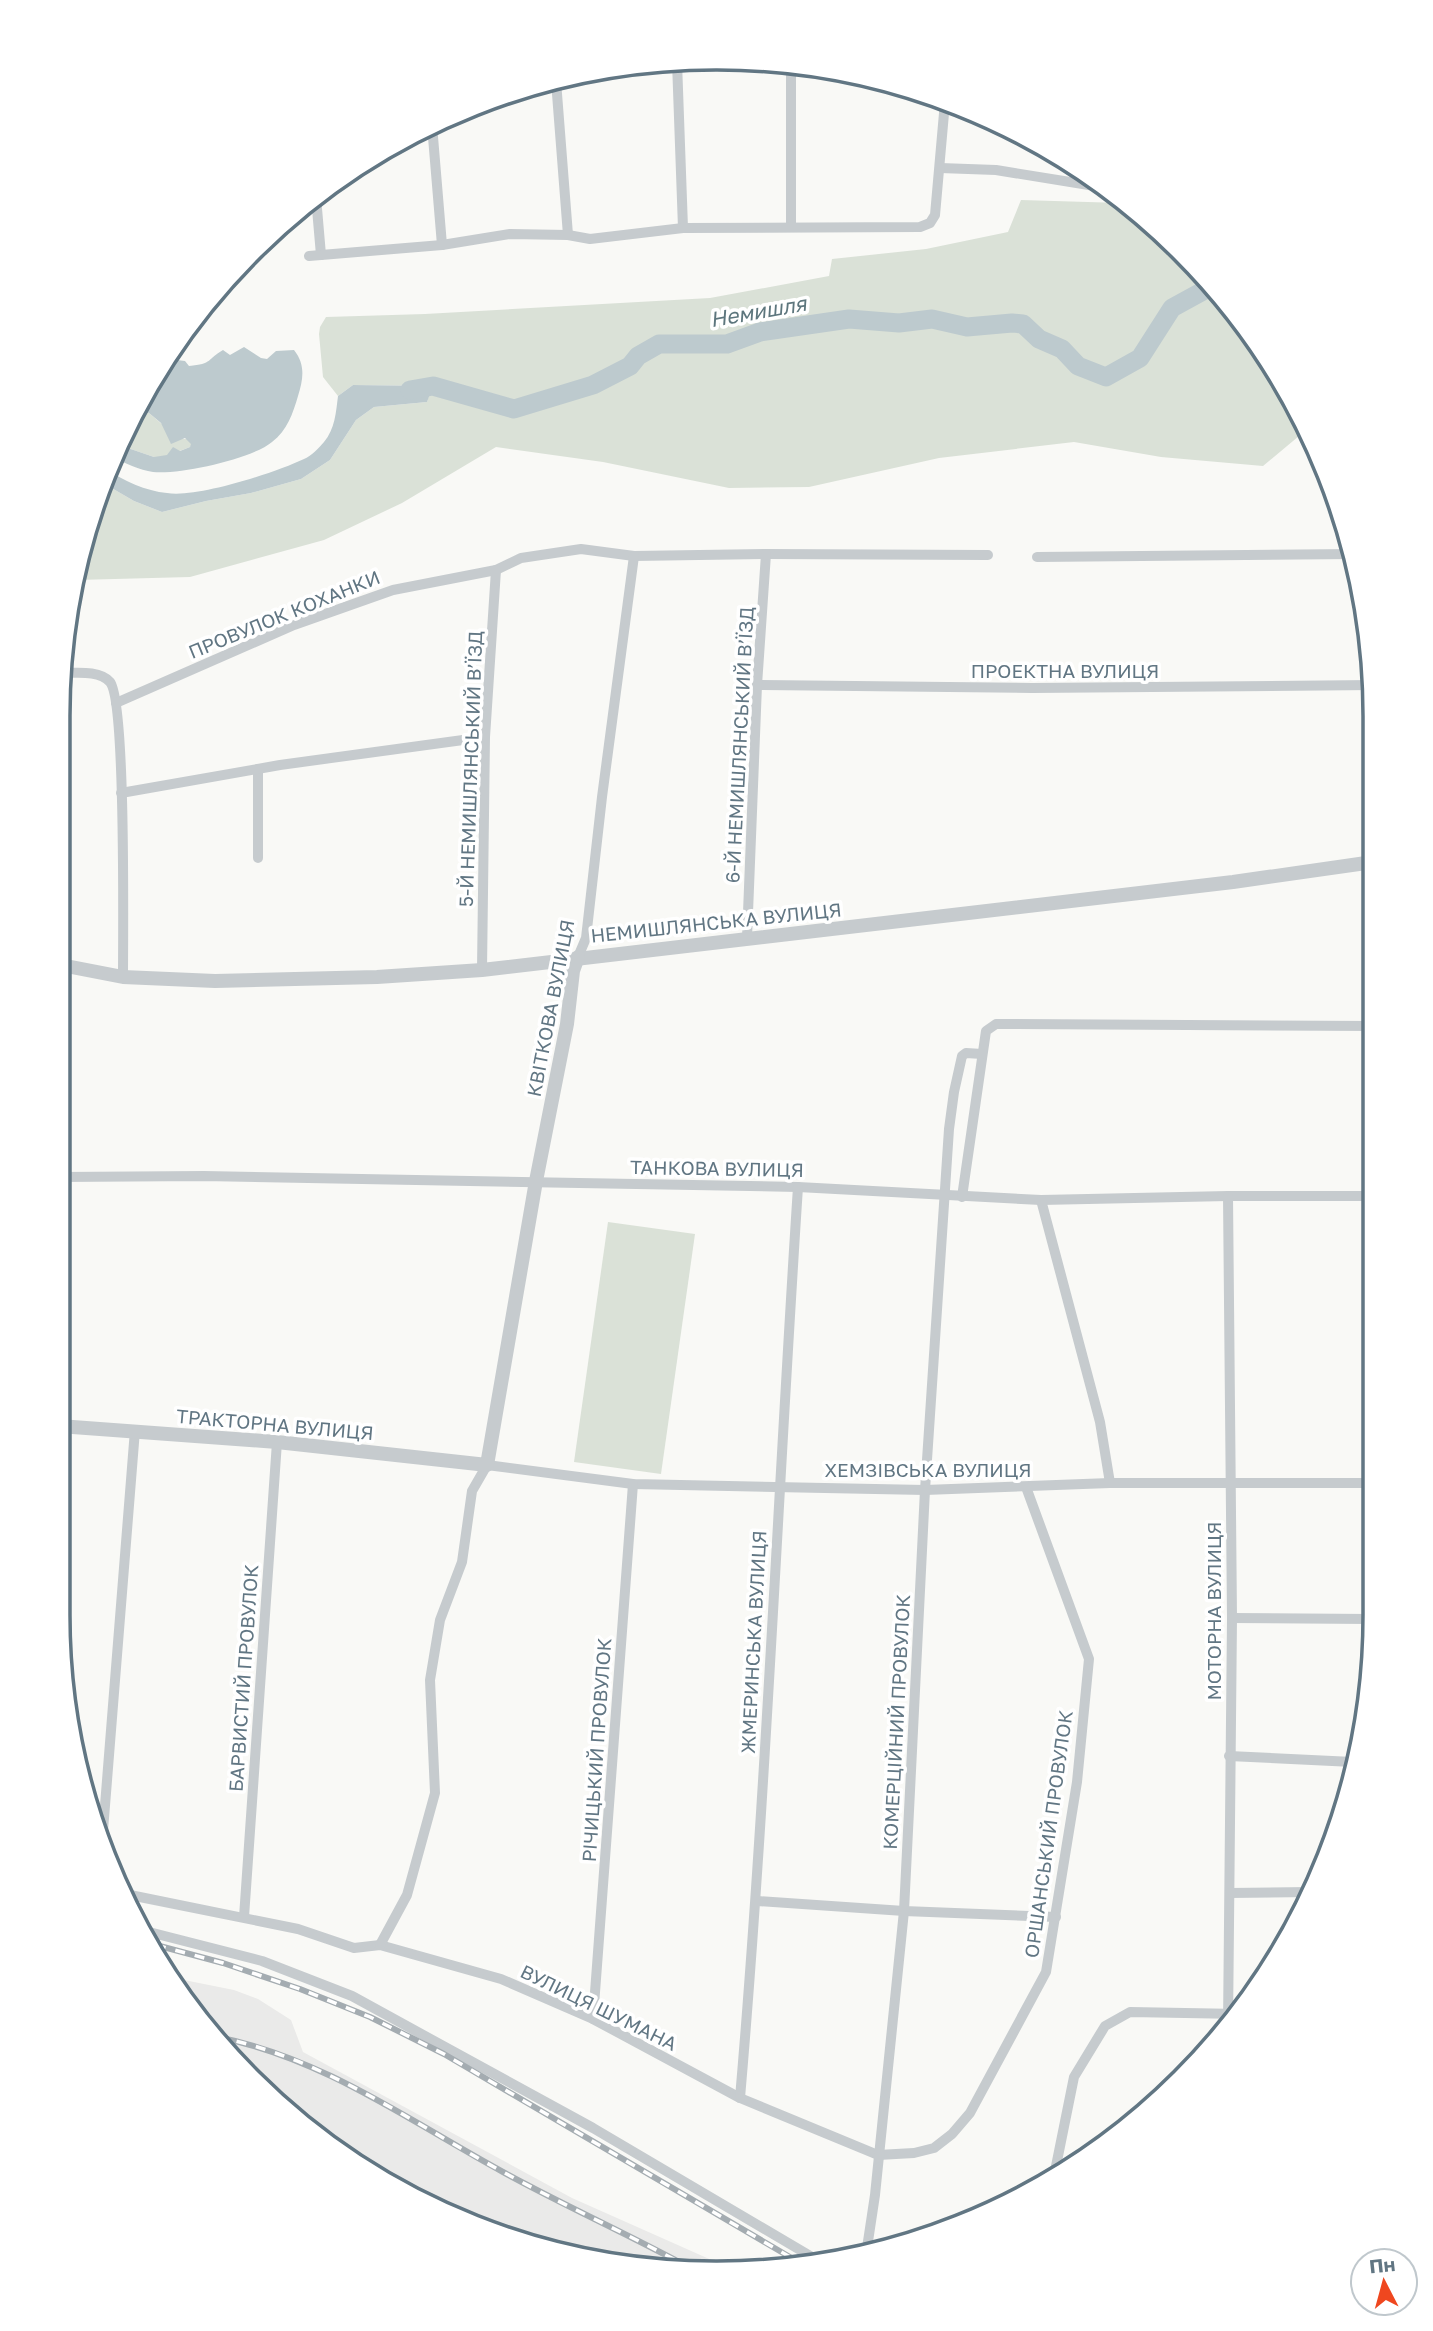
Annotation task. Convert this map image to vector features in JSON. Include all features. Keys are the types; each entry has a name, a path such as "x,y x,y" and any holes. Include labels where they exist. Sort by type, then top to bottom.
{"street":[{"path":"677,71 683,228"},
{"path":"791,75 791,226"},
{"path":"557,90 568,236"},
{"path":"316,210 315,255 442,245 510,234 590,239 683,228 920,227 930,223 935,215 944,112"},
{"path":"433,136 442,245"},
{"path":"940,168 996,170 1081,182"},
{"name":"ПРОВУЛОК КОХАНКИ","path":"116,703 295,625 393,590 496,570 521,558 581,549 634,556 988,555"},
{"name":"6-Й НЕМИШЛЯНСЬКИЙ В’ЇЗД","path":"747,938 757,685 766,554"},
{"path":"1037,557 1342,554"},
{"name":"КВІТКОВА ВУЛИЦЯ","path":"487,1465 536,1181 567,1024 573,971 586,938 634,556"},
{"name":"5-Й НЕМИШЛЯНСЬКИЙ В’ЇЗД","path":"482,970 485,737 496,570"},
{"path":"71,673 94,674 111,682 116,703 121,793 123,977"},
{"name":"ПРОЕКТНА ВУЛИЦЯ","path":"757,685 1032,688 1362,685"},
{"path":"121,793 258,769 485,737"},
{"path":"258,769 258,858"},
{"name":"НЕМИШЛЯНСЬКА ВУЛИЦЯ","path":"70,967 123,977 242,980 377,977 482,970 1219,884 1363,863"},
{"path":"962,1197 986,1031 996,1024 1363,1027"},
{"name":"КОМЕРЦІЙНИЙ ПРОВУЛОК","path":"868,2243 904,1911 925,1490 949,1129 962,1056 966,1053 982,1054"},
{"name":"ТАНКОВА ВУЛИЦЯ","path":"70,1177 204,1176 798,1187 1041,1200 1363,1196"},
{"name":"ЖМЕРИНСЬКА ВУЛИЦЯ","path":"740,2098 757,1901 798,1187"},
{"name":"МОТОРНА ВУЛИЦЯ","path":"1228,1196 1232,1618 1229,1756 1234,2002"},
{"path":"1041,1200 1100,1423 1111,1483"},
{"name":"ТРАКТОРНА ВУЛИЦЯ","path":"70,1427 277,1441 487,1465"},
{"path":"104,1821 135,1430"},
{"name":"БАРВИСТИЙ ПРОВУЛОК","path":"244,1917 277,1441"},
{"path":"380,1945 407,1895 435,1793 430,1680 440,1620 462,1562 472,1491 487,1465"},
{"name":"ХЕМЗІВСЬКА ВУЛИЦЯ","path":"487,1465 633,1484 925,1490 1111,1483 1363,1483"},
{"name":"РІЧИЦЬКИЙ ПРОВУЛОК","path":"593,2019 633,1484"},
{"name":"ОРШАНСЬКИЙ ПРОВУЛОК","path":"878,2155 914,2153 934,2148 952,2134 970,2113 1046,1972 1077,1782 1089,1659 1026,1487"},
{"path":"1232,1618 1363,1619"},
{"path":"1229,1756 1346,1762"},
{"path":"1230,1892 1300,1892"},
{"name":"ВУЛИЦЯ ШУМАНА","path":"135,1896 298,1929 354,1948 380,1945 501,1979 593,2019 740,2098 878,2155"},
{"path":"757,1901 904,1911 1056,1917"},
{"path":"155,1933 262,1961 352,1996 593,2128 806,2254"},
{"path":"1056,2164 1074,2077 1105,2026 1130,2012 1224,2014"}],"shaded area":[{"path":"1021,200 1108,203 1143,230 1203,290 1254,357 1299,436 1263,466 1161,457 1074,442 939,458 809,487 729,488 603,462 496,447 402,503 324,540 190,577 84,580 112,488 162,512 251,493 301,479 330,460 356,420 374,407 427,402 432,386 353,385 338,396 323,377 319,334 326,317 710,298 829,276 832,259 926,249 1008,232"},
{"path":"244,347 267,359 276,351 294,350 298,356 302,367 300,390 286,427 277,438 262,448 232,460 180,471 153,472 122,462 129,448 154,457 167,455 173,447 180,451 190,447 191,444 185,438 171,444 161,423 147,412 177,360 185,361 189,366 206,362 223,350 230,355"},
{"path":"353,385 433,386 427,402 374,407 356,420 330,460 301,479 162,512 112,488 117,475 143,488 159,492 197,492 236,483 291,465 309,456 328,437 336,414 338,396"},
{"path":"147,413 179,439 188,439 192,444 161,458 129,448"},
{"path":"608,1222 695,1234 661,1474 574,1462"},
{"path":"183,1980 234,1990 258,1999 291,2020 303,2052 572,2198 714,2261 632,2255 549,2239 469,2212 393,2174 357,2152 290,2101 230,2041"}],"waterway":[{"name":"Немишля","path":"410,390 433,386 514,409 593,385 630,366 638,356 659,344 727,344 760,332 849,319 899,323 932,319 967,327 1023,324 1039,339 1062,349 1078,366 1106,377 1140,358 1172,308 1204,291"}],"railway":[{"path":"162,1947 223,1963 300,1989 370,2017 444,2054 789,2256"},
{"path":"229,2040 256,2046 329,2075 526,2185 675,2260"}]}
